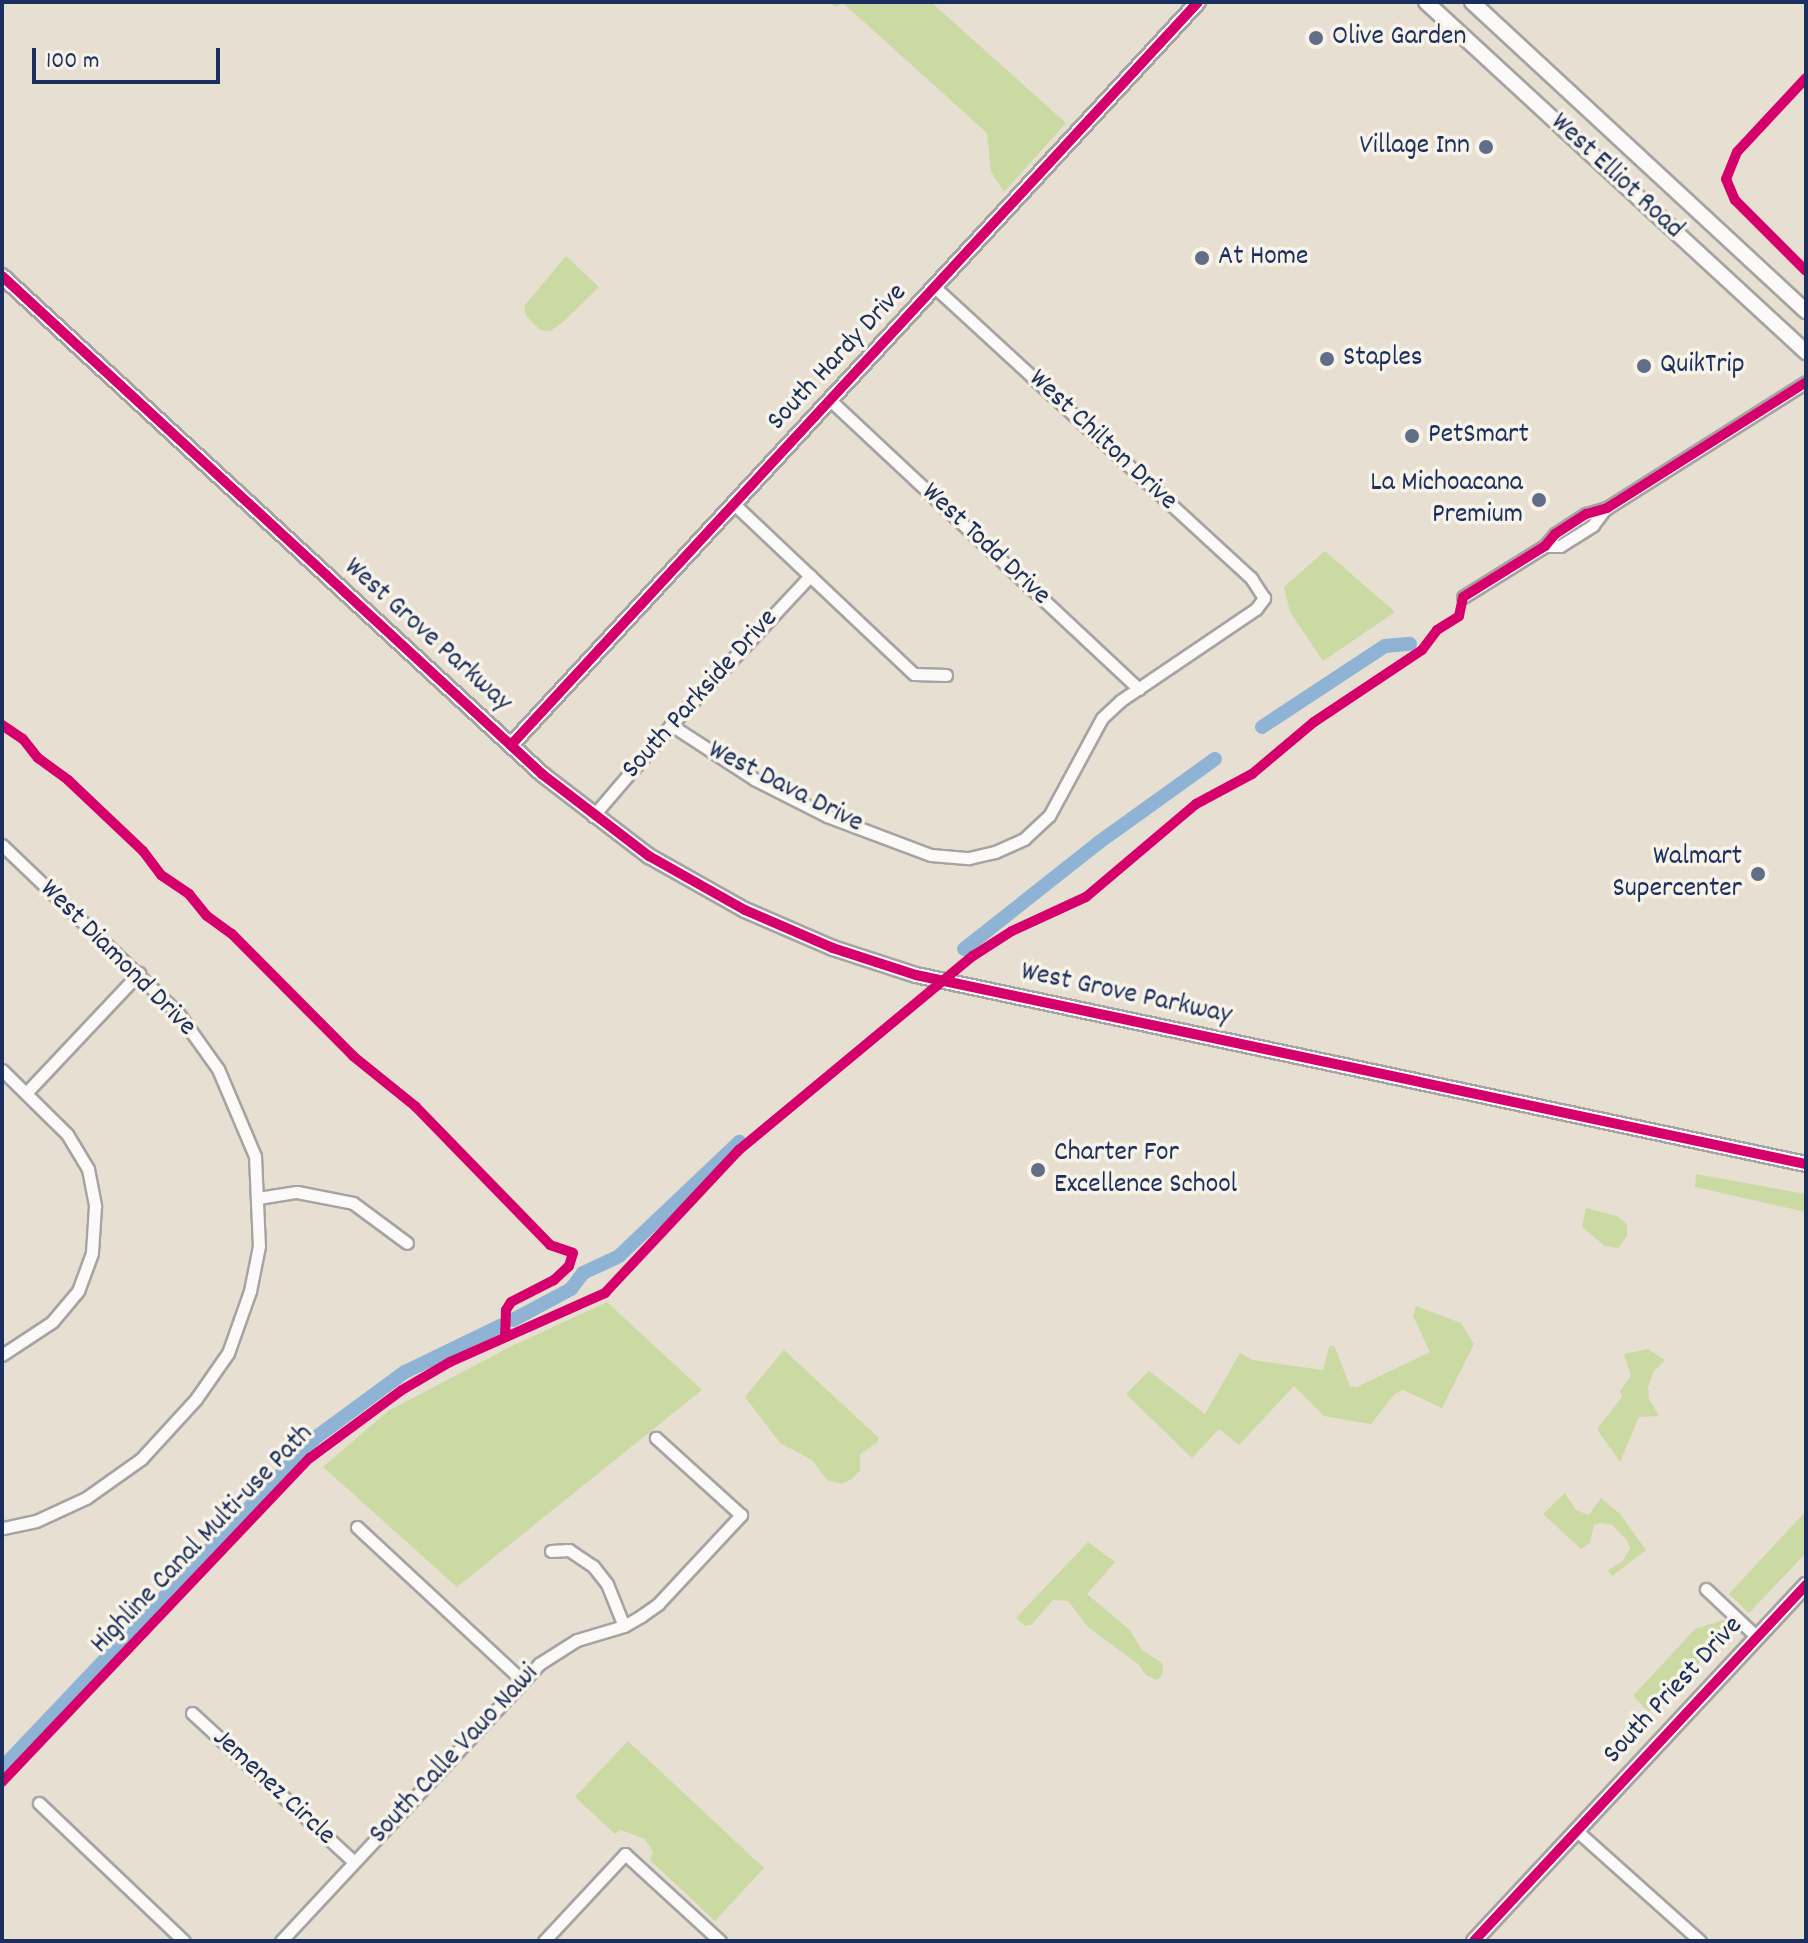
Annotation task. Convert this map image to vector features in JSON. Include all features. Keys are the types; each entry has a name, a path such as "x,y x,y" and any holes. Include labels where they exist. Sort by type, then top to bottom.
{"street":[{"name":"South Hardy Drive","path":"511,745 1198,2"},
{"name":"West Elliot Road","path":"1426,2 1806,352"},
{"name":"West Elliot Road","path":"1472,2 1806,311"},
{"name":"West Grove Parkway","path":"2,276 511,745 593,816 663,865 745,910 833,948 916,975 1806,1164"},
{"name":"West Chilton Drive","path":"935,287 1251,578 1264,598 1248,615 1139,689"},
{"path":"1463,597 1545,546 1555,534 1586,514 1607,508 1806,382"},
{"name":"West Todd Drive","path":"830,400 1139,689"},
{"path":"735,505 914,674 946,675"},
{"name":"South Parkside Drive","path":"593,816 671,725 810,576"},
{"name":"West Dava Drive","path":"671,725 754,779 827,816 931,855 969,858 995,852 1024,839 1049,816 1102,718 1139,689"},
{"name":"West Diamond Drive","path":"2,845 178,1013 218,1069 255,1156 258,1198"},
{"path":"26,1093 139,973"},
{"path":"2,1070 67,1134 88,1169 95,1206 92,1253 78,1291 52,1322 2,1355"},
{"path":"2,1528 36,1521 86,1498 141,1459 196,1399 228,1353 250,1291 259,1246 258,1198 297,1192 353,1203 407,1243"},
{"name":"South Calle Vauo Nawi","path":"281,1941 539,1664 577,1640 624,1626 658,1604 741,1515 656,1438"},
{"path":"357,1527 523,1681"},
{"path":"551,1551 569,1550 593,1566 607,1584 624,1626"},
{"name":"South Priest Drive","path":"1474,1941 1806,1585"},
{"path":"1706,1589 1757,1637"},
{"name":"Jemenez Circle","path":"192,1713 354,1862"},
{"path":"39,1803 184,1941"},
{"path":"1577,1831 1700,1941"},
{"path":"544,1941 625,1854 720,1941"}],"green space":[{"path":"829,2 931,2 1066,123 1004,192 991,172 987,133 843,3 835,7"},
{"path":"566,256 599,287 562,323 550,331 540,330 526,316 524,306"},
{"path":"1325,551 1395,612 1323,661 1290,612 1284,587"},
{"path":"1696,1174 1806,1194 1806,1212 1695,1187"},
{"path":"1586,1208 1617,1216 1627,1224 1627,1236 1618,1248 1605,1246 1582,1227"},
{"path":"607,1302 702,1390 457,1587 323,1467 388,1411 514,1345"},
{"path":"1416,1306 1461,1323 1474,1344 1442,1408 1403,1390 1395,1394 1371,1424 1324,1416 1294,1386 1239,1445 1219,1429 1192,1458 1126,1394 1149,1371 1205,1414 1240,1353 1253,1360 1323,1370 1329,1347 1334,1345 1350,1386 1357,1387 1430,1352 1413,1316"},
{"path":"1648,1349 1665,1360 1654,1371 1648,1387 1649,1399 1659,1416 1639,1417 1620,1462 1597,1429 1622,1397 1620,1391 1631,1376 1624,1354"},
{"path":"784,1350 879,1438 877,1443 860,1454 860,1471 842,1484 827,1480 812,1460 780,1443 745,1397"},
{"path":"1565,1493 1576,1510 1589,1515 1601,1498 1620,1514 1646,1550 1612,1576 1608,1570 1623,1561 1630,1548 1627,1540 1612,1525 1600,1523 1594,1525 1590,1543 1581,1549 1543,1514"},
{"path":"1806,1511 1806,1553 1749,1613 1729,1594"},
{"path":"1088,1542 1115,1562 1087,1594 1130,1630 1141,1649 1163,1664 1162,1676 1157,1680 1146,1675 1138,1664 1088,1627 1068,1601 1053,1600 1031,1625 1025,1626 1016,1618"},
{"path":"1724,1620 1733,1630 1649,1712 1633,1696 1695,1629"},
{"path":"628,1741 764,1868 715,1921 650,1860 653,1852 645,1839 621,1830 615,1834 575,1797"}],"waterway":[{"path":"1262,727 1385,646 1410,644"},
{"path":"964,949 1098,843 1215,759"},
{"path":"513,1320 571,1289 583,1273 619,1256 739,1142"},
{"path":"2,1768 315,1438 405,1372 500,1326"}],"cycle path":[{"path":"511,745 1198,2"},
{"path":"1806,78 1737,152 1726,179 1735,200 1806,271"},
{"path":"2,276 542,774 649,856 745,910 833,948 916,975 1806,1164"},
{"name":"Highline Canal Multi-use Path","path":"2,1782 310,1458 402,1390 450,1362 605,1293 739,1150 973,956 1012,931 1086,897 1196,804 1252,774 1314,722 1422,650 1437,630 1459,616 1463,597 1545,546 1555,534 1586,514 1607,508 1806,382"},
{"path":"2,725 23,739 38,758 68,780 143,851 161,875 189,894 207,916 232,934 353,1056 415,1106 550,1245 573,1253 569,1266 554,1280 511,1302 506,1310 505,1336"},
{"path":"1474,1941 1806,1585"}],"place":[{"name":"Olive Garden","path":"1316,38"},
{"name":"Village Inn","path":"1486,147"},
{"name":"At Home","path":"1202,258"},
{"name":"Staples","path":"1327,359"},
{"name":"QuikTrip","path":"1644,366"},
{"name":"PetSmart","path":"1412,436"},
{"name":"La Michoacana Premium","path":"1539,500"},
{"name":"Walmart Supercenter","path":"1758,874"},
{"name":"Charter For Excellence School","path":"1038,1170"}]}
